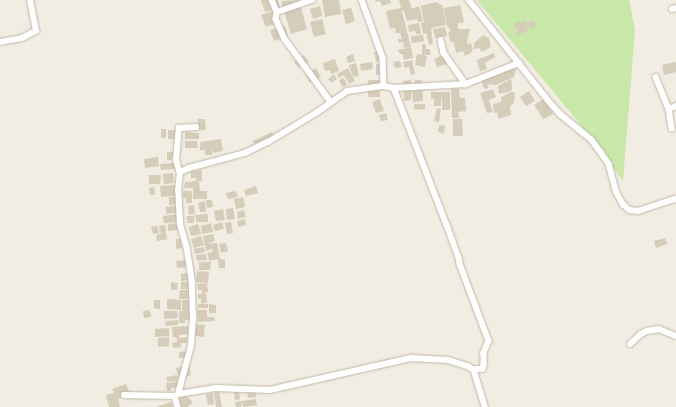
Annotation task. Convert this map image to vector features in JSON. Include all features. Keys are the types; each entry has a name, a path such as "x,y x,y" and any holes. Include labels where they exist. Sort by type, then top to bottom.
{"street":[{"path":"0,42 22,38 36,31 30,0"},
{"path":"272,0 277,12 276,19 285,39 331,102"},
{"path":"277,12 312,0"},
{"path":"362,0 383,58 384,86"},
{"path":"470,0 560,114 592,140 609,164 617,193 622,204 630,210 638,211 676,199"},
{"path":"441,40 444,53 466,84"},
{"path":"180,174 182,170 245,153 268,142 316,114 347,91 384,86 394,88 466,84 519,63"},
{"path":"656,78 669,109 672,129"},
{"path":"394,88 447,224 460,264 489,341 484,353 484,365 482,368 474,370"},
{"path":"669,109 676,106"},
{"path":"178,407 176,395 191,346 193,320 192,282 187,249 180,224 178,191 180,174 176,160 179,128 196,127"},
{"path":"630,344 641,334 659,329 676,336"},
{"path":"124,395 176,395 215,388 270,390 411,358 448,360 468,366 474,370 485,407"}],"green space":[{"path":"477,0 629,0 635,30 623,181 594,141"}],"building":[{"path":"261,0 278,0 280,8 265,12"},
{"path":"299,0 307,29 291,34 281,1"},
{"path":"322,0 339,0 341,14 325,17"},
{"path":"375,0 390,0 391,3 382,6 380,1 376,2"},
{"path":"399,0 409,0 412,9 419,6 423,21 418,22 417,19 407,21 404,11 402,11 411,47 404,48 403,42 399,43 398,39 402,39 400,33 396,33 395,28 390,29 386,11 401,8"},
{"path":"436,2 443,6 446,25 431,28 433,44 429,45 426,33 423,34 421,22 424,23 421,6"},
{"path":"460,5 464,22 458,23 458,29 470,29 467,42 468,44 471,43 473,49 471,53 465,56 463,51 456,53 454,43 450,41 448,32 451,31 447,26 444,8"},
{"path":"320,6 322,16 313,19 310,9"},
{"path":"351,8 355,21 346,24 342,10"},
{"path":"275,10 280,22 266,27 261,15"},
{"path":"322,19 326,34 314,37 310,22"},
{"path":"525,20 529,30 518,35 514,24"},
{"path":"533,20 536,25 531,29 527,23"},
{"path":"419,23 421,34 416,34 415,31 409,32 408,25"},
{"path":"285,26 288,36 274,41 270,30"},
{"path":"445,27 447,36 435,38 433,29"},
{"path":"423,35 424,41 412,43 411,36"},
{"path":"483,35 489,38 491,47 482,52 479,48 474,49 474,43"},
{"path":"422,44 426,44 426,49 430,49 430,55 422,55"},
{"path":"411,47 413,58 404,60 403,54 400,54 398,50"},
{"path":"384,51 385,60 376,62 374,52"},
{"path":"494,53 495,57 485,63 487,69 480,71 477,60"},
{"path":"353,54 355,61 348,63 346,57"},
{"path":"417,54 427,56 425,67 415,65"},
{"path":"304,55 309,62 299,68 294,62"},
{"path":"443,55 447,64 437,67 434,59"},
{"path":"335,59 339,71 331,74 330,70 325,71 323,63"},
{"path":"412,60 415,74 411,75 409,67 404,68 403,62"},
{"path":"400,61 402,67 395,68 393,62"},
{"path":"372,62 373,69 361,71 360,64"},
{"path":"676,62 676,72 664,75 662,65"},
{"path":"356,63 359,76 353,77 349,65"},
{"path":"376,64 382,64 382,75 376,75"},
{"path":"513,65 516,69 514,77 496,85 489,84 488,88 485,89 483,87 481,77"},
{"path":"316,68 321,77 310,83 305,74"},
{"path":"348,68 355,81 349,84 344,75 339,78 337,74"},
{"path":"334,74 337,79 331,83 328,79"},
{"path":"344,78 347,85 342,87 339,80"},
{"path":"511,79 511,91 499,94 498,86"},
{"path":"368,80 380,80 380,97 368,97"},
{"path":"411,80 411,100 404,101 403,81"},
{"path":"415,80 422,80 423,101 413,102 412,91 416,91"},
{"path":"451,89 459,89 460,98 465,98 466,111 458,112 459,118 452,118"},
{"path":"493,89 496,97 489,100 493,112 487,113 480,93"},
{"path":"529,91 535,101 526,106 520,97"},
{"path":"431,92 450,92 450,110 442,110 442,97 441,99 431,99"},
{"path":"514,92 515,96 514,103 510,106 511,115 498,119 497,112 494,113 493,104 501,102 501,97"},
{"path":"380,99 384,111 376,113 372,102"},
{"path":"434,99 441,99 441,106 434,106"},
{"path":"544,99 553,114 543,119 534,105"},
{"path":"414,104 425,104 425,110 414,109"},
{"path":"437,108 441,109 439,122 434,121"},
{"path":"386,113 388,120 381,121 379,115"},
{"path":"198,119 205,119 206,130 198,130"},
{"path":"453,119 462,119 463,136 453,136"},
{"path":"439,125 445,126 444,134 438,132"},
{"path":"161,129 166,129 166,138 161,138"},
{"path":"168,130 177,130 177,139 168,139"},
{"path":"185,132 199,133 199,139 185,139"},
{"path":"272,132 274,137 255,146 253,141"},
{"path":"221,139 223,151 213,153 212,148 212,155 205,155 205,150 200,150 200,142"},
{"path":"185,141 197,141 198,148 185,148"},
{"path":"167,152 174,152 175,160 167,160"},
{"path":"158,157 159,166 145,168 144,159"},
{"path":"174,163 175,169 161,170 160,164"},
{"path":"202,170 202,181 199,181 200,191 207,191 207,199 193,199 193,188 184,188 185,182 196,181 196,178 191,178 191,171"},
{"path":"173,173 174,183 164,184 163,174"},
{"path":"149,175 161,175 160,184 149,184"},
{"path":"175,185 176,196 161,197 160,186"},
{"path":"256,186 258,193 246,196 244,190"},
{"path":"154,187 155,195 150,195 149,188"},
{"path":"183,191 192,191 192,203 186,203 186,198 183,198"},
{"path":"236,191 238,197 228,199 226,193"},
{"path":"169,197 177,197 177,204 169,205"},
{"path":"243,197 245,207 236,209 234,199"},
{"path":"206,200 212,200 213,207 207,208"},
{"path":"205,201 206,212 200,212 198,203"},
{"path":"178,205 179,212 166,214 166,207"},
{"path":"194,205 195,214 189,215 188,206"},
{"path":"233,208 235,219 227,220 226,209"},
{"path":"223,209 225,220 216,221 214,211"},
{"path":"244,210 246,217 238,219 237,212"},
{"path":"176,214 177,222 164,223 163,216"},
{"path":"208,214 208,222 196,222 195,215"},
{"path":"187,216 194,216 194,223 187,223"},
{"path":"245,219 246,225 238,227 237,221"},
{"path":"222,222 224,229 215,231 213,225"},
{"path":"231,222 233,233 227,234 225,223"},
{"path":"177,223 178,230 168,231 168,224"},
{"path":"211,223 213,232 202,234 201,226"},
{"path":"198,224 201,234 191,236 189,227"},
{"path":"165,225 166,232 160,233 159,226"},
{"path":"157,226 159,233 153,234 151,227"},
{"path":"166,232 167,239 157,241 156,235"},
{"path":"213,234 215,241 206,244 217,243 220,259 225,260 225,268 219,268 218,259 209,261 207,253 213,252 212,249 206,251 203,236"},
{"path":"201,236 204,245 194,248 191,239"},
{"path":"665,238 667,244 656,248 654,241"},
{"path":"176,239 181,239 182,248 176,249"},
{"path":"226,243 228,251 221,253 219,244"},
{"path":"204,247 205,252 195,254 194,249"},
{"path":"206,254 207,260 197,261 196,255"},
{"path":"186,260 187,267 177,268 176,261"},
{"path":"199,262 211,262 210,270 199,270"},
{"path":"197,271 209,272 208,283 196,282"},
{"path":"189,273 189,280 181,281 181,274"},
{"path":"190,281 190,289 181,289 181,282"},
{"path":"171,282 178,283 177,290 171,290"},
{"path":"207,283 208,292 202,293 202,290 198,290 197,284"},
{"path":"180,290 190,290 190,299 179,299"},
{"path":"206,293 207,303 201,304 201,299 198,299 198,294"},
{"path":"167,299 181,300 181,310 167,309"},
{"path":"154,300 160,300 160,309 154,308"},
{"path":"182,300 191,300 191,311 182,311"},
{"path":"198,304 208,304 208,308 198,308"},
{"path":"209,304 216,305 216,313 209,313"},
{"path":"150,310 151,317 144,318 143,311"},
{"path":"197,310 207,310 207,317 214,317 215,321 198,322"},
{"path":"164,311 177,311 178,318 164,319"},
{"path":"179,311 191,311 191,320 185,320 185,323 179,323"},
{"path":"178,320 178,325 166,326 165,321"},
{"path":"196,324 205,325 204,337 195,336"},
{"path":"188,326 188,334 179,335 179,338 187,337 187,343 181,343 181,347 173,348 172,343 177,342 177,338 173,337 172,327"},
{"path":"169,328 169,336 155,337 155,329"},
{"path":"169,337 169,346 158,347 158,338"},
{"path":"191,351 192,357 179,358 179,352"},
{"path":"189,365 191,375 179,380 176,368"},
{"path":"177,375 178,381 167,382 167,377"},
{"path":"179,382 179,387 171,388 171,391 167,391 166,383"},
{"path":"126,384 130,394 118,399 120,407 109,407 106,395 114,393 112,389"},
{"path":"255,388 256,397 248,398 247,389"},
{"path":"239,391 240,399 235,400 234,392"},
{"path":"219,392 222,407 216,407 214,393"},
{"path":"213,393 214,404 208,405 206,394"},
{"path":"175,396 186,396 193,402 188,407 176,407"},
{"path":"256,399 257,405 243,407 242,401"},
{"path":"242,401 241,407 236,407 235,402"},
{"path":"171,402 173,407 156,407"}]}
